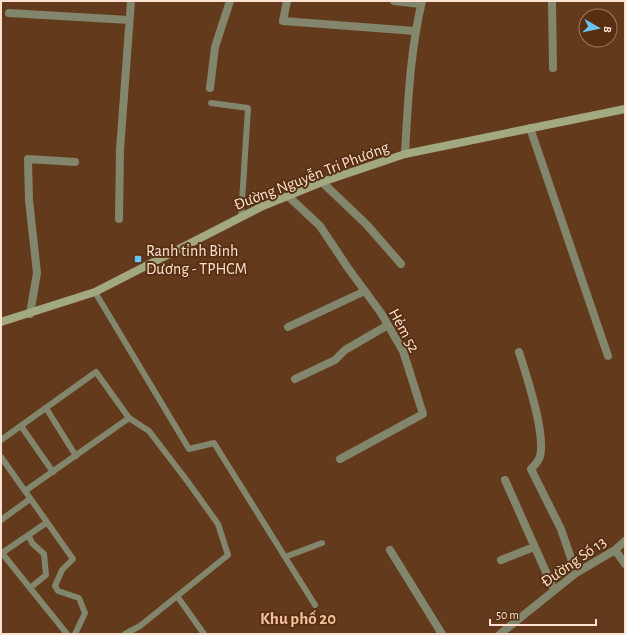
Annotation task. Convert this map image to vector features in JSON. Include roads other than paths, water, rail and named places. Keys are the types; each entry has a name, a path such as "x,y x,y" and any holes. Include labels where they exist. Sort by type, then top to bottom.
{"main road":[{"name":"Đường Nguyễn Tri Phương","path":"1,322 95,292 242,216 322,182 406,154 625,109"}],"street":[{"path":"119,219 120,150 131,1"},
{"path":"210,88 215,47 230,1"},
{"path":"287,1 283,21 415,31"},
{"path":"394,1 422,2 415,31 410,67 406,154"},
{"path":"552,1 553,68"},
{"path":"8,13 129,20"},
{"path":"530,128 608,356"},
{"path":"30,314 37,273 29,200 28,159 75,162"},
{"path":"322,182 367,225 401,264"},
{"name":"Hẻm 52","path":"288,196 320,226 388,325 403,351 423,414 340,459"},
{"path":"288,327 365,291"},
{"path":"295,379 335,360 344,350 388,325"},
{"path":"519,352 536,408 540,440 539,459 531,469 562,529 576,573"},
{"path":"505,480 554,590"},
{"name":"Đường Số 13","path":"500,634 576,573 615,550 625,540"},
{"path":"501,560 534,547"},
{"path":"390,550 442,634"},
{"path":"615,550 625,564"}],"lane":[{"path":"211,103 248,108 242,216"},
{"path":"95,292 189,448 214,442 315,605"},
{"path":"1,440 96,372 129,418 149,431 218,524 228,555 140,626 125,634"},
{"path":"46,408 76,456"},
{"path":"25,491 129,418"},
{"path":"21,426 53,472"},
{"path":"2,461 73,559 62,570 55,586 58,591 79,598 86,613 75,634"},
{"path":"1,520 30,499"},
{"path":"46,523 2,553 66,634"},
{"path":"28,536 32,543 44,554 46,575 30,588"},
{"path":"285,558 322,543"},
{"path":"177,596 204,634"}],"place":[{"name":"Ranh tỉnh Bình Dương - TPHCM","path":"138,259"}],"district":[{"name":"Khu phố 20","path":"298,618"}]}
